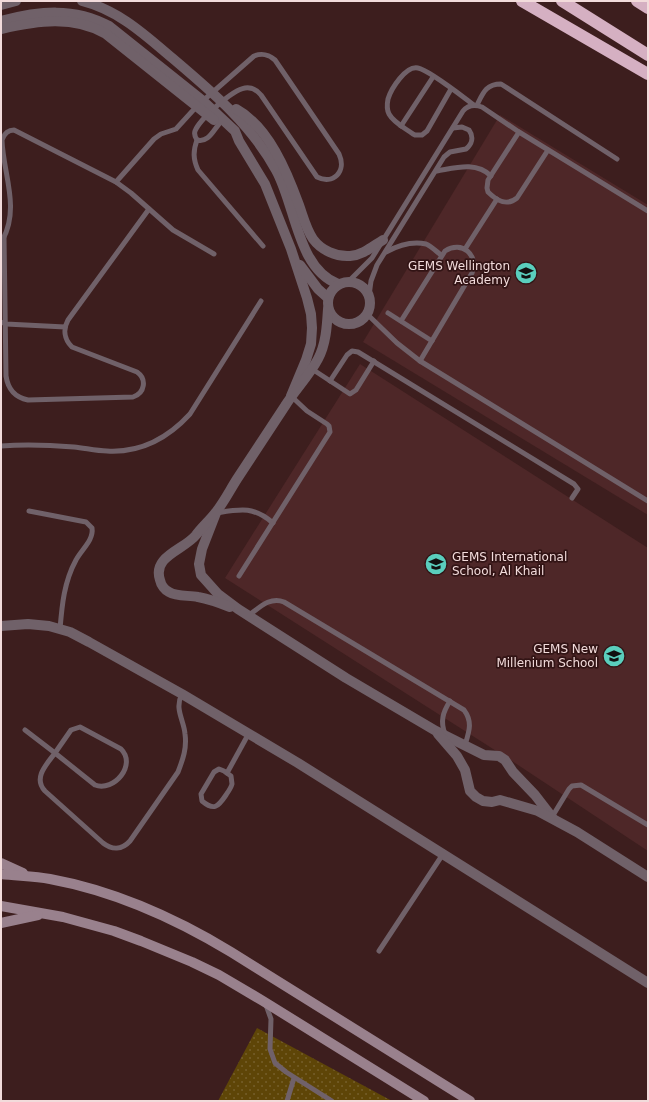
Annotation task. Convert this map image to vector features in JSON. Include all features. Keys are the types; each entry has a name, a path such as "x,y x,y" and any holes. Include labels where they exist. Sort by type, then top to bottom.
{"highway":[{"path":"522,1 648,74"},
{"path":"562,1 648,55"},
{"path":"637,1 648,8"}],"street":[{"path":"1,5 16,1"},
{"path":"82,1 94,4 115,13 134,26 213,92 230,109 252,134 276,171 284,188 308,257 320,273 329,280 338,284"},
{"path":"1,20 30,15 62,13 74,14 98,20 119,34 210,112 235,131 239,141 265,184 291,249 311,314 311,344 291,396"},
{"path":"1,29 26,24 76,22 97,29 200,103"},
{"path":"230,109 238,110 248,118 259,129 278,154 309,230 321,247 340,256 350,256 360,254 383,240"},
{"path":"210,112 219,124 232,137 239,141"},
{"path":"291,249 301,267 312,282 328,298"},
{"path":"238,609 211,600 176,595 169,592 160,582 158,574 159,567 162,561 168,556 190,542 216,513 291,396 312,369 323,349 327,328 328,298 332,290 338,284 349,281 356,282 366,290 369,296 370,302 367,314 358,322 346,324 335,319 328,309"},
{"path":"216,513 202,549 199,564 201,576 209,585 248,616 346,678 445,736 484,755 499,756 505,760 513,772 535,795 552,817"},
{"path":"1,626 28,624 60,629 80,637 182,694 249,734 648,983"},
{"path":"436,731 457,756 465,770 470,791 476,797 484,801 492,802 500,800 521,805 552,817 648,877"},
{"path":"1,863 30,877"},
{"path":"1,874 66,883 119,898 147,908 192,929 245,960 470,1101"},
{"path":"1,906 63,917 114,931 167,951 219,975 424,1101"},
{"path":"1,923 44,913"}],"lane":[{"path":"116,182 154,139 160,134 176,129 200,103 254,56 263,54 272,57 339,154 342,159 342,165 337,175 327,180 316,177 261,95 254,89 241,89 222,101 210,112 196,131 195,137 197,140 193,153 195,165 263,246"},
{"path":"451,89 425,134 422,135 415,136 401,126 394,120 387,107 391,93 408,70 418,68 648,212"},
{"path":"401,126 433,76"},
{"path":"349,281 365,266 383,240 466,108 475,105 489,86 501,84 617,159"},
{"path":"197,140 202,141 207,138 219,124"},
{"path":"369,296 373,273 384,253 447,154 466,149 471,142 472,138 469,130 462,127 454,128"},
{"path":"149,209 68,320 65,327 65,336 72,347 140,374 144,382 140,393 133,397 28,400 17,396 12,392 7,382 3,323 3,239 9,225 11,212 2,144 3,137 7,131 17,131 116,182 149,209 173,230 214,254"},
{"path":"519,132 488,180 486,188 490,194 497,199 502,202 510,203 516,198 548,150"},
{"path":"437,171 470,166 484,170 491,176"},
{"path":"465,249 497,199"},
{"path":"384,253 400,246 418,244 427,245 441,255"},
{"path":"402,321 441,255 449,248 460,247 465,249 472,257 474,268 420,361"},
{"path":"1,446 17,444 49,445 120,451 146,446 159,440 181,424 190,414 261,300"},
{"path":"388,313 432,341"},
{"path":"367,314 397,343 420,361 648,501"},
{"path":"3,323 65,327"},
{"path":"330,381 347,355 352,351 358,352 576,485 577,491 572,498"},
{"path":"312,369 350,394 354,392 374,361"},
{"path":"239,576 330,432 327,424 307,411 291,396"},
{"path":"216,513 242,508 257,512 273,523"},
{"path":"29,511 86,522 92,528 92,536 76,559 67,581 64,592 60,629"},
{"path":"248,616 268,602 276,600 284,602 464,710 469,718 470,728 465,745"},
{"path":"25,730 55,753 95,785 108,786 115,782 125,771 128,762 125,752 80,727 71,730 55,753 40,775 40,784 42,788 103,843 112,848 122,847 130,841 178,772 182,763 186,743 183,724 178,710 178,704 182,694"},
{"path":"445,736 442,726 442,716 450,701"},
{"path":"227,773 249,734"},
{"path":"219,769 227,773 232,778 232,784 220,803 214,807 204,803 201,799 201,794 214,772 219,769"},
{"path":"552,817 569,789 577,785 581,785 648,825"},
{"path":"379,951 443,854"},
{"path":"263,1001 270,1012 271,1019 269,1041 272,1056 280,1068 332,1101"},
{"path":"287,1101 294,1078"}],"shaded area":[{"name":"GEMS Wellington Academy","path":"500,115 648,205 648,515 363,342"},
{"name":"GEMS International School, Al Khail","path":"360,364 648,548 648,851 512,761 225,578"},
{"path":"257,1028 392,1101 218,1101"}],"place":[{"name":"GEMS Wellington Academy","path":"526,273"},
{"name":"GEMS International School, Al Khail","path":"436,564"},
{"name":"GEMS New Millenium School","path":"614,656"}]}
